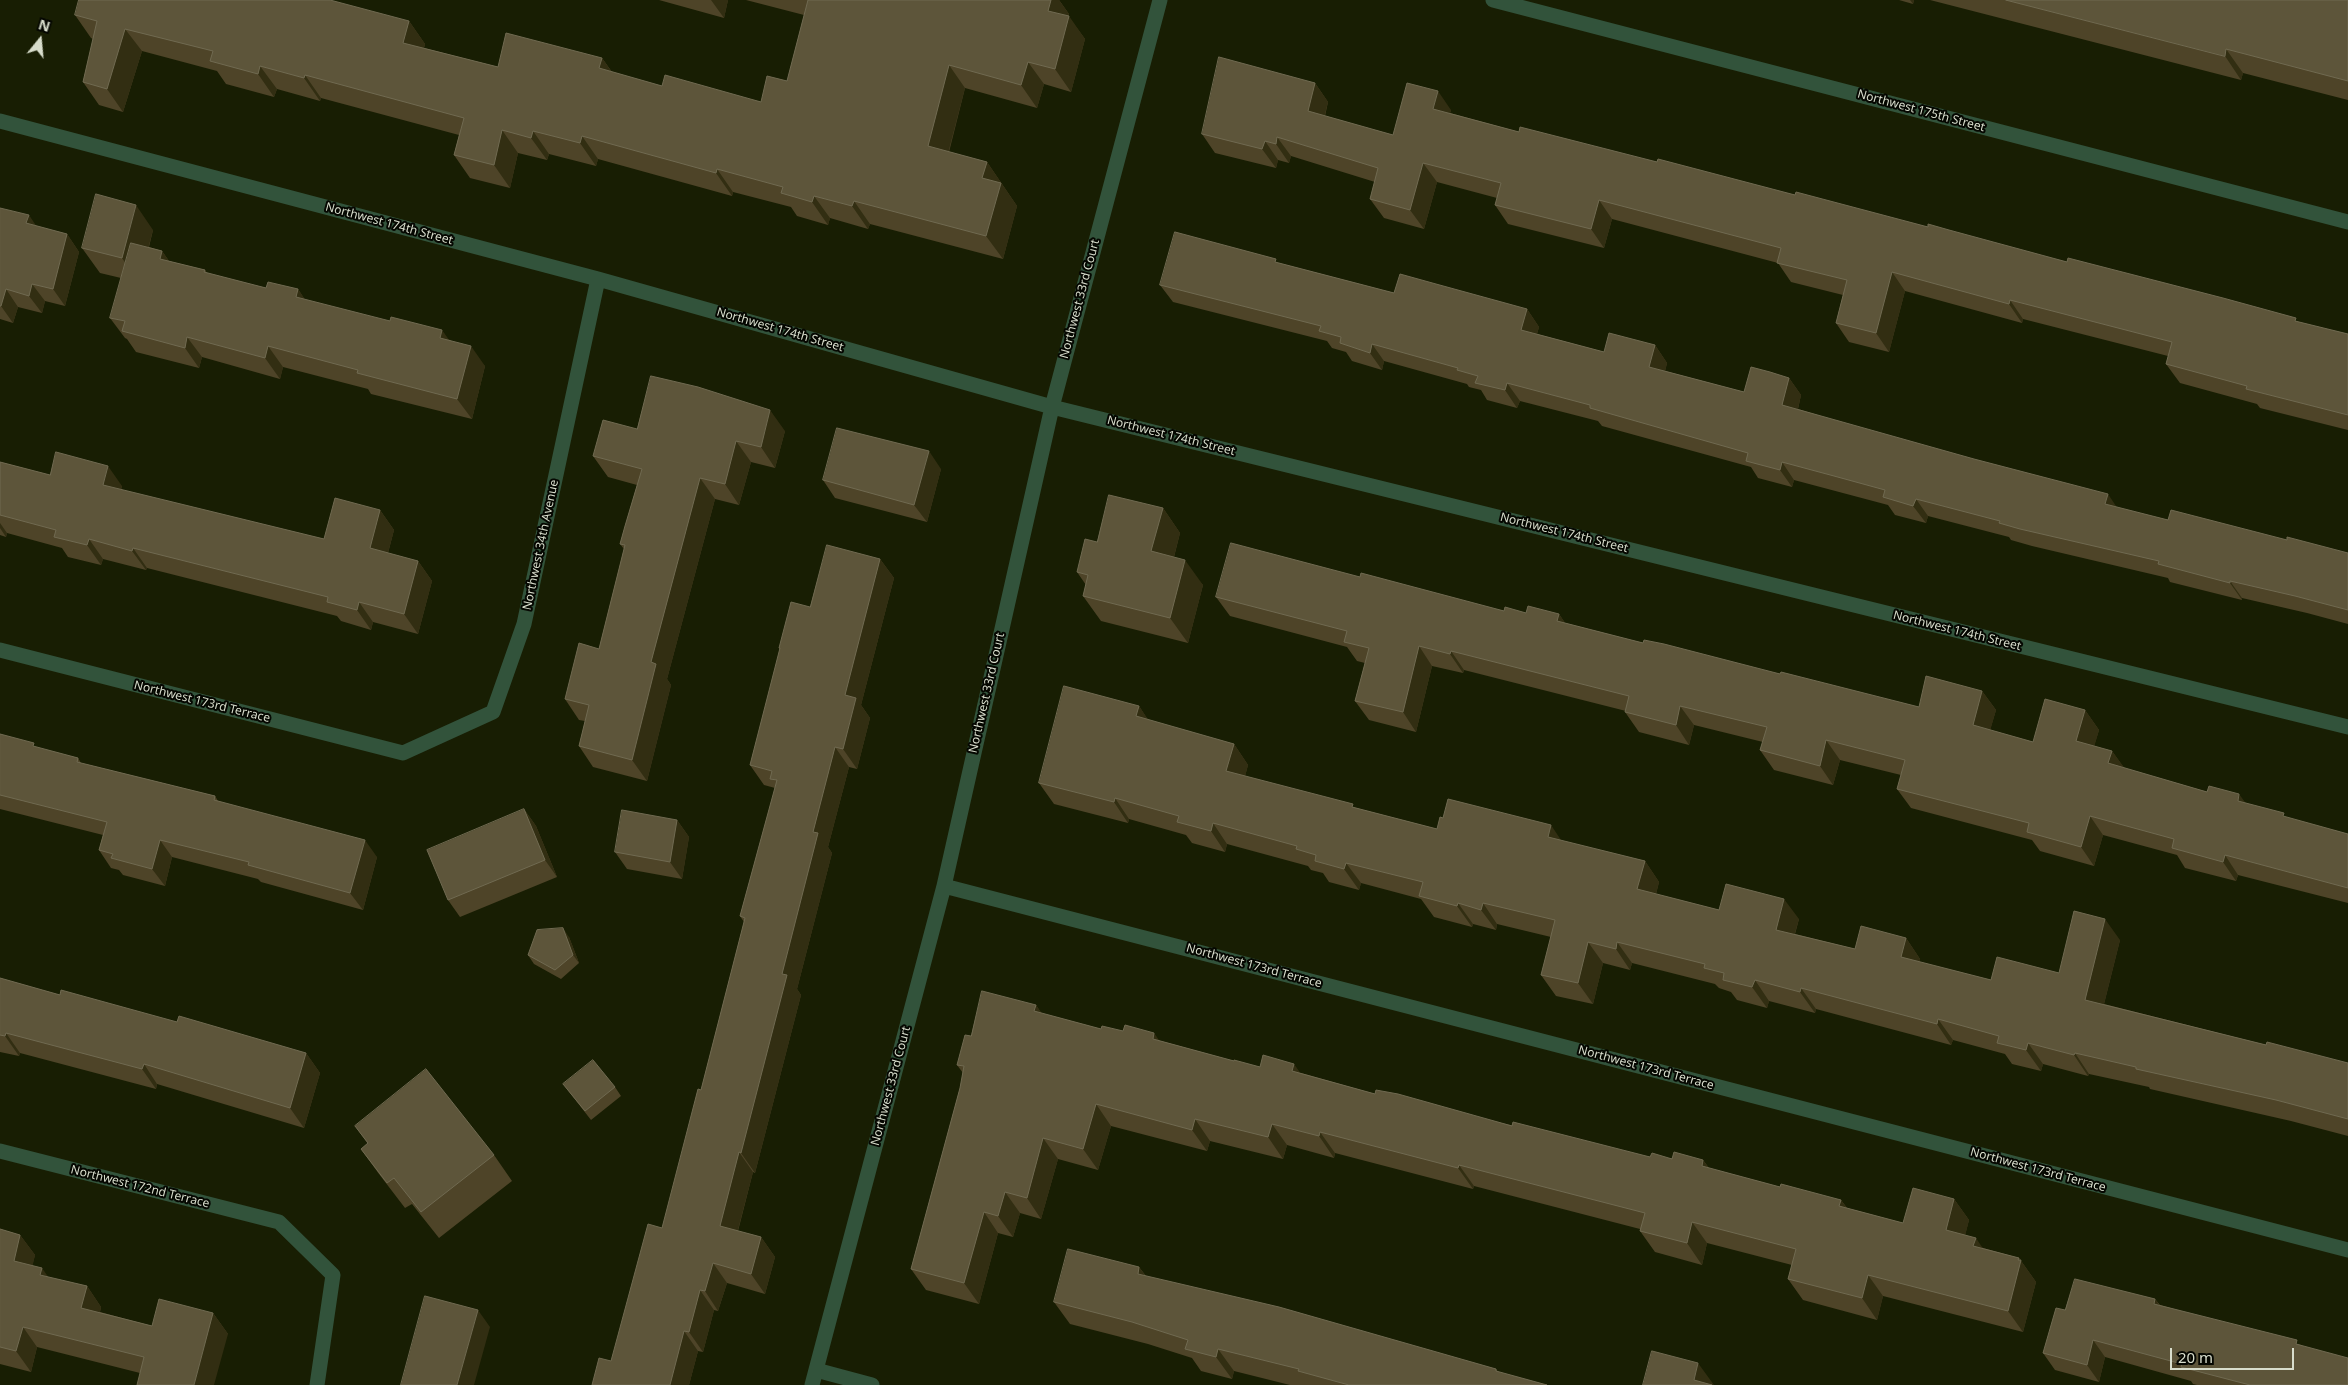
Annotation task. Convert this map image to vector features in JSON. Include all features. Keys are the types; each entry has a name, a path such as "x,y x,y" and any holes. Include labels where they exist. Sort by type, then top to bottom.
{"street":[{"name":"Northwest 33rd Court","path":"812,1385 944,886 1052,407 1160,0"},
{"name":"Northwest 175th Street","path":"1493,0 2348,222"},
{"name":"Northwest 174th Street","path":"0,122 598,279 1052,407 2348,727"},
{"name":"Northwest 34th Avenue","path":"403,753 493,712 524,624 598,279"},
{"name":"Northwest 173rd Terrace","path":"0,650 403,753"},
{"name":"Northwest 173rd Terrace","path":"944,886 2348,1250"},
{"name":"Northwest 172nd Terrace","path":"0,1151 279,1222 333,1275 317,1385"},
{"path":"816,1370 872,1385"}],"building":[{"path":"79,0 330,0 409,21 403,43 498,67 506,33 602,58 599,68 662,86 665,75 761,102 767,76 787,81 808,0 1051,0 1048,11 1069,16 1055,69 1028,62 1021,85 949,65 928,146 987,162 982,178 1001,183 986,236 854,201 852,206 814,196 812,202 781,193 783,187 717,169 716,173 582,136 580,143 533,131 531,138 502,130 494,165 454,155 464,118 305,75 304,78 260,66 258,74 210,61 213,51 125,29 107,89 83,82 97,21 75,15"},
{"path":"2006,0 2348,0 2348,81 2226,49 2225,56"},
{"path":"1219,57 1315,83 1308,111 1393,135 1407,83 1438,91 1433,109 1519,132 1520,127 1657,162 1658,159 1795,195 1796,192 1928,227 1928,224 2067,262 2068,258 2223,298 2296,318 2295,321 2348,334 2348,415 2246,389 2247,386 2166,364 2172,342 2010,300 2009,304 1892,272 1876,333 1836,323 1847,280 1777,263 1781,248 1599,200 1591,229 1495,205 1501,183 1423,163 1410,210 1370,199 1378,168 1277,137 1276,144 1265,141 1262,149 1202,134"},
{"path":"96,194 136,205 122,258 82,248"},
{"path":"0,208 29,215 26,223 67,234 53,289 32,284 29,296 6,289 1,306 0,306"},
{"path":"1175,232 1276,259 1275,262 1394,293 1400,274 1527,309 1521,330 1604,352 1609,333 1655,345 1649,367 1744,392 1751,367 1770,372 1789,378 1782,405 1974,459 2108,494 2105,504 2168,520 2171,510 2287,540 2287,537 2348,553 2348,610 2230,581 2230,583 2158,564 2159,561 2020,529 1999,523 2000,521 1916,499 1913,506 1883,497 1885,490 1782,462 1780,470 1746,461 1748,453 1590,408 1590,405 1507,383 1505,390 1475,383 1478,376 1457,370 1458,368 1372,344 1370,353 1340,343 1341,337 1319,331 1321,326 1160,285"},
{"path":"131,243 162,251 160,259 205,270 204,272 266,288 268,282 298,289 296,297 390,321 391,317 442,330 440,338 471,346 457,399 357,373 358,370 268,346 265,358 187,337 185,348 122,331 125,321 110,318"},
{"path":"651,376 698,387 770,410 761,447 736,441 725,484 700,478 651,662 656,664 632,760 579,746 589,705 565,699 579,643 599,649 625,545 620,544 642,469 593,456 603,420 637,429"},
{"path":"837,428 929,451 914,505 823,480"},
{"path":"56,452 108,466 103,485 324,539 335,498 380,510 370,548 418,561 404,614 359,602 357,610 327,602 328,597 133,548 132,551 89,539 87,545 54,537 56,530 0,515 0,462 50,475"},
{"path":"1109,495 1163,508 1151,551 1185,560 1170,618 1083,596 1088,575 1077,572 1085,539 1097,542"},
{"path":"1231,543 1360,577 1361,573 1504,611 1505,607 1526,613 1528,606 1559,614 1557,621 1643,643 1644,640 1664,644 1919,707 1926,676 1982,691 1973,725 2033,742 2045,699 2085,710 2076,741 2112,751 2108,763 2207,792 2209,786 2239,794 2238,801 2284,813 2283,816 2348,834 2348,888 2225,855 2223,862 2172,848 2174,839 2090,816 2081,847 2027,832 2029,823 1897,789 1905,760 1826,740 1820,766 1760,750 1767,727 1680,706 1676,725 1625,712 1629,696 1451,651 1450,654 1419,646 1403,712 1355,701 1369,648 1344,642 1347,631 1216,597"},
{"path":"827,545 880,559 845,695 856,698 843,749 835,747 813,832 818,833 782,974 787,975 720,1226 761,1237 751,1274 713,1263 705,1291 700,1290 689,1332 684,1331 670,1385 592,1385 599,1358 611,1361 648,1224 662,1228 698,1089 701,1090 745,918 740,916 777,780 770,779 772,771 750,765 791,602 810,607"},
{"path":"1064,686 1139,706 1136,716 1234,744 1226,771 1353,804 1352,807 1437,829 1440,817 1443,818 1448,799 1551,825 1548,837 1645,861 1637,889 1719,910 1726,884 1784,899 1776,930 1855,949 1861,926 1906,938 1901,957 1991,980 1997,957 2059,973 2074,911 2105,919 2085,1000 2266,1045 2267,1042 2348,1063 2348,1119 2276,1100 2136,1069 2136,1067 2075,1053 2074,1055 2028,1043 2026,1050 1997,1043 1999,1036 1938,1019 1937,1024 1801,988 1800,992 1755,980 1752,987 1723,980 1724,973 1704,968 1705,964 1617,942 1616,949 1588,942 1578,983 1541,975 1555,920 1483,903 1481,910 1458,903 1457,906 1419,896 1423,882 1346,863 1344,869 1315,861 1316,855 1296,849 1297,846 1213,823 1211,831 1177,822 1179,816 1115,798 1114,802 1039,783"},
{"path":"0,734 34,743 33,746 78,758 77,762 215,796 214,800 365,840 350,893 248,865 249,862 160,840 152,869 111,858 113,854 99,850 107,822 0,795"},
{"path":"524,809 545,860 448,900 427,850"},
{"path":"622,810 677,820 670,862 615,852"},
{"path":"563,928 573,955 555,970 528,955 537,930"},
{"path":"0,978 60,995 61,990 177,1022 179,1016 306,1053 290,1108 144,1064 142,1069 6,1033 5,1036 0,1035"},
{"path":"982,991 1036,1005 1034,1011 1101,1029 1102,1026 1123,1031 1125,1025 1154,1033 1153,1039 1260,1067 1263,1055 1294,1064 1292,1071 1375,1094 1376,1090 1398,1094 1512,1126 1513,1122 1650,1157 1652,1153 1672,1159 1674,1152 1703,1160 1702,1166 1780,1187 1781,1184 1841,1200 1839,1206 1903,1223 1913,1188 1954,1199 1946,1230 1976,1238 1973,1246 2021,1260 2008,1311 1868,1275 1862,1298 1788,1279 1796,1249 1692,1222 1687,1243 1640,1231 1645,1213 1459,1165 1458,1168 1320,1132 1319,1136 1272,1124 1268,1137 1195,1119 1192,1130 1096,1104 1083,1149 1043,1138 1027,1198 1005,1192 998,1216 984,1212 964,1283 911,1269 960,1088 964,1066 957,1065 965,1035 971,1036"},
{"path":"593,1060 615,1087 585,1111 563,1084"},
{"path":"426,1069 494,1155 421,1212 394,1178 387,1183 361,1149 368,1143 355,1126"},
{"path":"0,1229 20,1235 14,1261 42,1268 40,1275 87,1286 81,1308 152,1326 159,1299 213,1313 194,1385 137,1385 144,1357 23,1327 16,1351 0,1347"},
{"path":"1068,1249 1139,1267 1138,1274 1279,1307 1547,1385 1349,1385 1298,1371 1299,1369 1218,1349 1216,1357 1185,1349 1188,1340 1132,1322 1054,1302"},
{"path":"2075,1279 2155,1299 2154,1304 2297,1340 2296,1344 2348,1358 2348,1385 2250,1385 2181,1367 2182,1364 2093,1340 2087,1365 2043,1353 2056,1308 2065,1310"},
{"path":"425,1296 478,1310 457,1385 401,1385"},
{"path":"1652,1351 1698,1363 1694,1380 1712,1385 1643,1385"}]}
